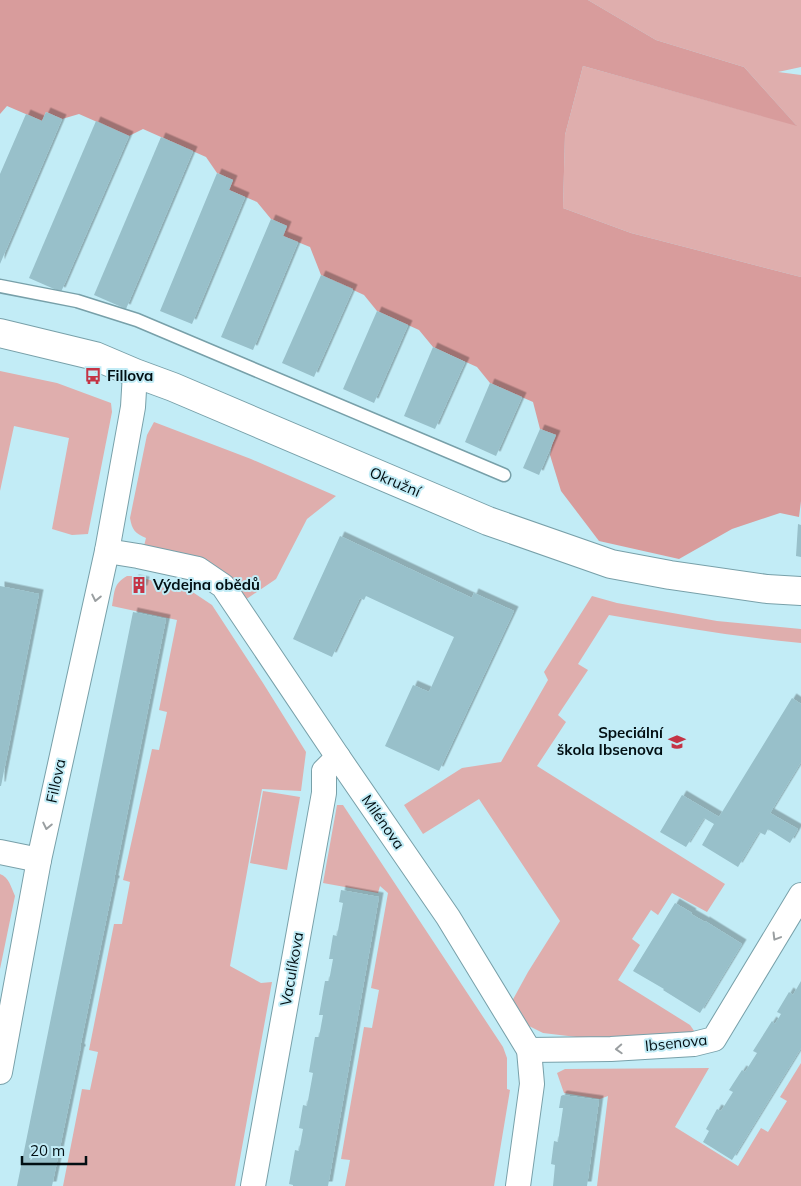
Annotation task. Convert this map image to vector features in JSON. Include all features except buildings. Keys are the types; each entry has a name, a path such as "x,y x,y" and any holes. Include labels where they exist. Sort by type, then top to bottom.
{"street":[{"name":"Okružní","path":"0,333 95,356 182,391 488,522 611,564 670,575 767,589 801,591"},
{"name":"Fillova","path":"0,1072 39,860 107,551 132,406 135,373"},
{"name":"Milénova","path":"107,551 198,569 223,586 448,917 530,1050 532,1084 518,1186"},
{"name":"Vaculíkova","path":"253,1186 324,793 324,771 338,757"},
{"path":"0,852 39,860"},
{"name":"Ibsenova","path":"530,1050 611,1049 694,1044 714,1039 801,895"}],"lane":[{"path":"0,286 77,301 137,320 504,475"}],"shaded area":[{"path":"0,0 588,0 656,40 744,67 797,126 583,66 565,135 563,208 631,233 801,277 801,501 799,517 780,513 732,529 679,559 599,541 561,491 550,455 556,435 540,429 533,402 490,383 477,367 433,347 419,330 377,311 364,295 321,275 310,247 283,236 287,226 271,219 257,202 229,190 233,180 217,173 206,157 143,129 129,136 79,114 62,119 46,112 42,121 7,106 0,114"},
{"path":"588,0 801,0 801,67 778,72 801,75 801,277 631,233 563,208 565,135 583,66 796,125 744,67 656,40"},
{"path":"0,371 57,383 111,403 112,412 88,534 72,535 52,529 69,438 14,426 0,491"},
{"path":"154,422 251,459 336,496 307,519 276,579 245,600 144,546 146,538 137,533 133,528 130,518 147,435"},
{"path":"127,576 134,576 191,591 212,605 306,752 301,791 262,789 230,966 261,983 272,982 235,1186 63,1186 82,1089 90,1090 98,1052 89,1050 114,924 122,924 130,882 123,880 152,749 159,750 167,712 159,710 177,620 112,606 117,585"},
{"path":"592,596 617,603 717,621 801,629 801,643 609,615 578,664 588,670 558,715 566,722 537,766 725,884 707,912 672,893 658,915 651,910 632,939 640,945 618,980 690,1025 697,1035 585,1038 543,1033 529,1026 511,1003 560,921 479,799 423,834 404,805 462,768 501,762 548,680 544,672"},
{"path":"263,791 300,797 287,870 250,863"},
{"path":"337,805 343,805 503,1047 507,1058 507,1089 510,1090 494,1186 345,1186 350,1160 341,1159 364,1027 372,1028 379,990 371,988 388,893 380,886 378,893 323,883"},
{"path":"0,874 8,880 15,896 0,969"},
{"path":"801,1063 801,1186 597,1186 608,1096 600,1099 564,1093 557,1073 565,1069 709,1068 675,1127 738,1166 761,1128 768,1132 787,1101 780,1097"}],"place":[{"name":"Fillova","path":"93,376"},
{"name":"Výdejna obědů","path":"139,585"},
{"name":"Speciální škola Ibsenova","path":"677,742"}]}
